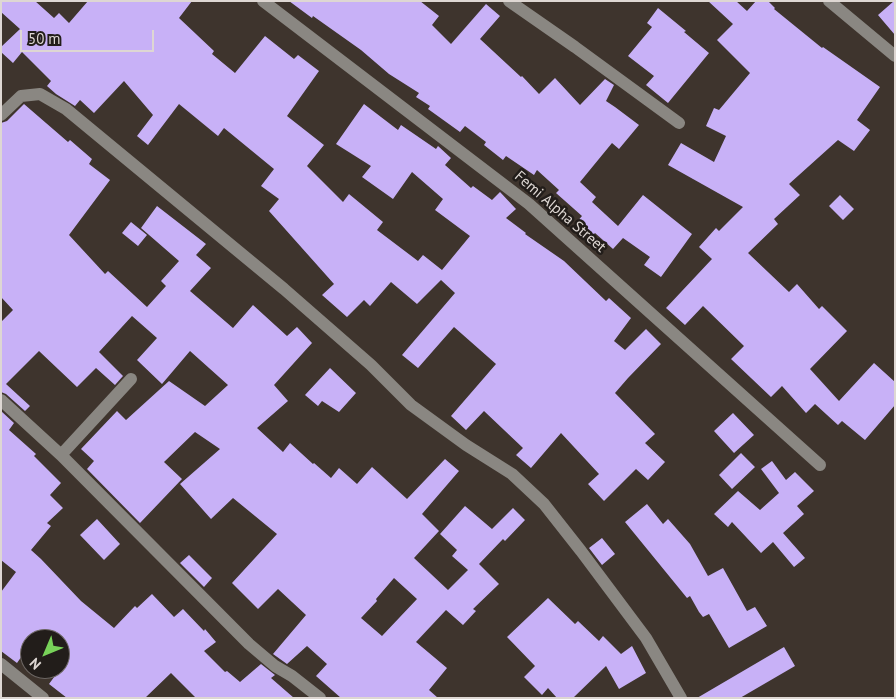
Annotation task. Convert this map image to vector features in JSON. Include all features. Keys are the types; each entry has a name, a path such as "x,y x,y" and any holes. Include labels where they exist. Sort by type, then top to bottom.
{"street":[{"name":"Femi Alpha Street","path":"263,1 529,204 820,465"},
{"path":"510,1 679,123"},
{"path":"829,1 895,56"},
{"path":"1,115 21,96 40,94 66,109 284,289 371,365 411,405 466,445 512,474 544,504 581,551 646,638 680,698"},
{"path":"61,455 131,379"},
{"path":"1,400 61,455 249,644 275,666 292,676 320,698"},
{"path":"1,664 44,698"}],"building":[{"path":"1,1 35,1 54,18 59,13 69,23 88,1 192,1 179,18 214,51 212,54 235,73 265,36 294,59 298,55 319,71 287,116 324,145 307,166 343,202 349,194 383,222 377,230 418,261 423,255 442,270 470,236 435,210 443,199 412,172 393,199 362,177 371,166 336,144 364,104 398,130 401,125 436,149 438,146 451,158 445,165 471,188 473,186 492,200 500,192 516,209 506,218 525,234 564,261 606,301 609,298 631,318 614,341 625,350 646,329 661,344 615,393 655,434 645,443 665,462 648,480 636,469 604,501 588,484 599,474 561,433 531,468 516,455 523,448 484,411 466,430 451,416 496,364 454,327 418,368 402,355 455,293 441,280 417,304 391,282 370,306 364,300 347,317 322,295 334,284 269,211 279,199 261,186 274,169 224,128 218,136 179,104 148,145 137,136 153,115 124,81 94,113 80,100 75,106 47,86 51,81 22,52 13,63 1,52 1,47 20,29 1,12"},
{"path":"289,1 420,1 439,16 432,25 451,44 486,4 500,16 480,39 522,76 539,94 555,78 580,105 605,79 614,85 606,101 639,125 619,149 612,143 580,182 596,197 592,202 618,226 643,195 692,234 661,277 644,265 650,257 623,238 613,249 595,233 592,236 576,223 582,216 556,193 559,190 537,170 534,175 506,156 503,160 484,145 486,142 465,126 460,132 428,109 430,106 416,97 419,93 389,74 361,50"},
{"path":"708,1 736,1 747,11 756,1 768,1 774,9 822,48 880,87 857,120 870,130 854,151 838,140 789,184 800,195 774,219 778,224 748,253 789,292 797,284 819,309 822,306 847,331 810,369 839,401 874,363 895,382 895,405 865,440 842,421 838,425 815,404 806,413 782,386 771,397 731,359 744,346 703,306 685,325 666,308 712,259 699,247 716,228 719,231 743,207 668,165 681,143 714,162 726,136 706,126 714,108 719,110 750,73 717,40 733,24"},
{"path":"895,1 895,35 878,15"},
{"path":"658,8 709,53 668,103 646,85 654,76 628,56 652,27 647,23"},
{"path":"24,104 68,142 70,140 92,159 89,164 110,180 69,235 105,274 108,271 147,307 166,286 161,281 179,261 141,228 157,206 206,244 196,255 211,268 190,291 233,328 253,305 287,336 297,327 312,343 274,385 288,401 257,428 283,452 290,443 331,478 339,468 357,484 372,467 407,499 445,459 459,471 422,514 439,531 414,558 448,590 468,570 452,556 457,550 440,534 465,506 492,529 513,508 525,520 479,564 499,584 473,609 476,611 463,625 446,610 416,642 447,668 429,690 438,698 341,698 316,676 327,664 307,646 287,664 273,654 306,615 278,589 258,609 232,583 277,534 233,498 211,519 180,484 220,449 195,432 164,462 182,479 140,523 87,469 94,461 81,449 117,411 126,420 169,381 205,406 228,385 190,351 162,384 137,360 157,338 132,316 99,352 123,376 115,385 96,368 77,387 39,351 6,384 30,406 25,411 6,394 1,392 1,322 13,310 1,297 1,123 7,121","holes":["394,578 417,599 382,636 361,618 377,601 376,599"]},
{"path":"840,195 854,209 843,220 829,206"},
{"path":"131,222 147,235 138,246 122,233"},
{"path":"330,368 356,393 339,412 322,401 318,406 305,395"},
{"path":"1,411 14,423 9,430 36,454 34,456 61,483 50,495 63,508 47,523 51,526 31,550 81,601 114,628 135,606 137,608 152,594 174,617 183,609 204,631 205,629 216,642 204,651 225,672 227,671 240,682 261,664 275,675 271,678 294,698 196,698 171,673 145,698 67,698 49,684 53,679 70,679 70,629 20,629 20,659 17,663 1,651 1,592 16,572 1,560"},
{"path":"733,413 754,435 734,453 714,431"},
{"path":"741,453 755,467 732,489 719,475"},
{"path":"772,461 786,480 795,472 814,491 797,506 804,514 783,533 805,558 794,567 773,542 761,553 732,522 728,527 714,514 738,491 760,510 779,493 761,469"},
{"path":"647,504 663,524 668,519 690,544 708,576 723,568 747,611 755,607 767,626 729,648 709,614 703,617 690,596 687,598 625,522"},
{"path":"97,519 120,544 104,560 80,535"},
{"path":"602,538 615,554 602,565 589,548"},
{"path":"189,555 212,578 204,587 180,563"},
{"path":"548,598 575,624 578,621 599,641 603,636 621,654 632,646 646,673 619,689 606,666 573,698 557,698 548,688 542,695 524,677 535,666 507,637"},
{"path":"784,647 795,666 740,698 697,698"}]}
